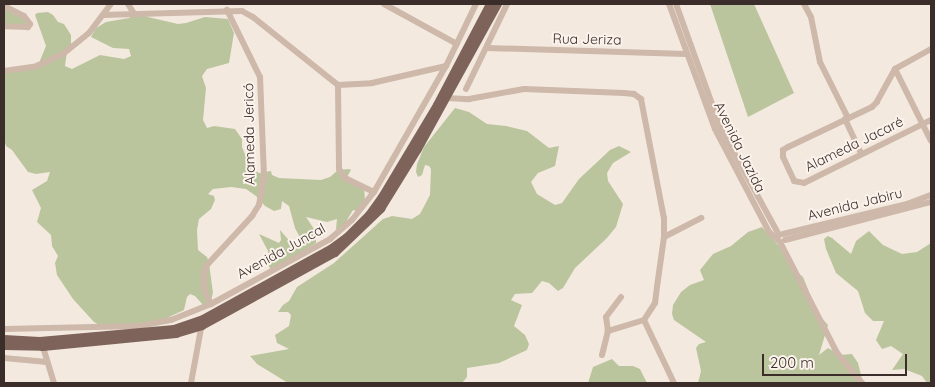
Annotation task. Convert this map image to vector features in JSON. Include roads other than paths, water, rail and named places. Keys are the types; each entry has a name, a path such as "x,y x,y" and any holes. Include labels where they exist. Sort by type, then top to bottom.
{"main road":[{"path":"4,340 40,341 159,331 202,323 332,248 347,237 370,215 437,105 490,4"},
{"path":"4,346 43,347 160,337 202,323 335,254 381,209 447,98 498,4"}],"street":[{"path":"4,71 34,67 55,58 78,44 111,4"},
{"path":"128,4 135,15"},
{"path":"384,4 457,44"},
{"name":"Avenida Juncal","path":"4,330 139,326 171,320 211,304 330,239 352,220 374,192 446,66 476,4"},
{"path":"466,89 507,4"},
{"name":"Avenida Jazida","path":"669,4 721,130 781,238 837,353 862,383"},
{"name":"Avenida Jazida","path":"676,4 689,53"},
{"path":"804,4 811,17 820,62 861,154"},
{"path":"4,6 29,20 28,27 4,26"},
{"name":"Alameda Jericó","path":"211,304 204,289 204,272 207,265 252,216 259,205 264,176 260,77 227,10"},
{"path":"103,15 242,11 253,16 338,85 372,83 446,66"},
{"name":"Rua Jeriza","path":"486,48 689,53"},
{"path":"931,49 895,69 931,142"},
{"name":"Alameda Jacaré","path":"895,69 877,102 788,147 782,153 794,181 799,183 931,120"},
{"path":"338,85 339,169 345,178 374,192"},
{"path":"447,98 469,99 524,89 624,93 638,96 643,103 664,218 664,238 655,303 644,320 608,331"},
{"name":"Avenida Jabiru","path":"781,238 907,204 931,195"},
{"name":"Avenida Jabiru","path":"781,238 931,202"},
{"path":"664,238 701,218"},
{"path":"602,355 608,331 606,317 621,297"},
{"path":"644,320 674,383"},
{"path":"191,383 192,369 202,323"},
{"path":"43,347 54,383"},
{"path":"4,358 47,362"}]}
